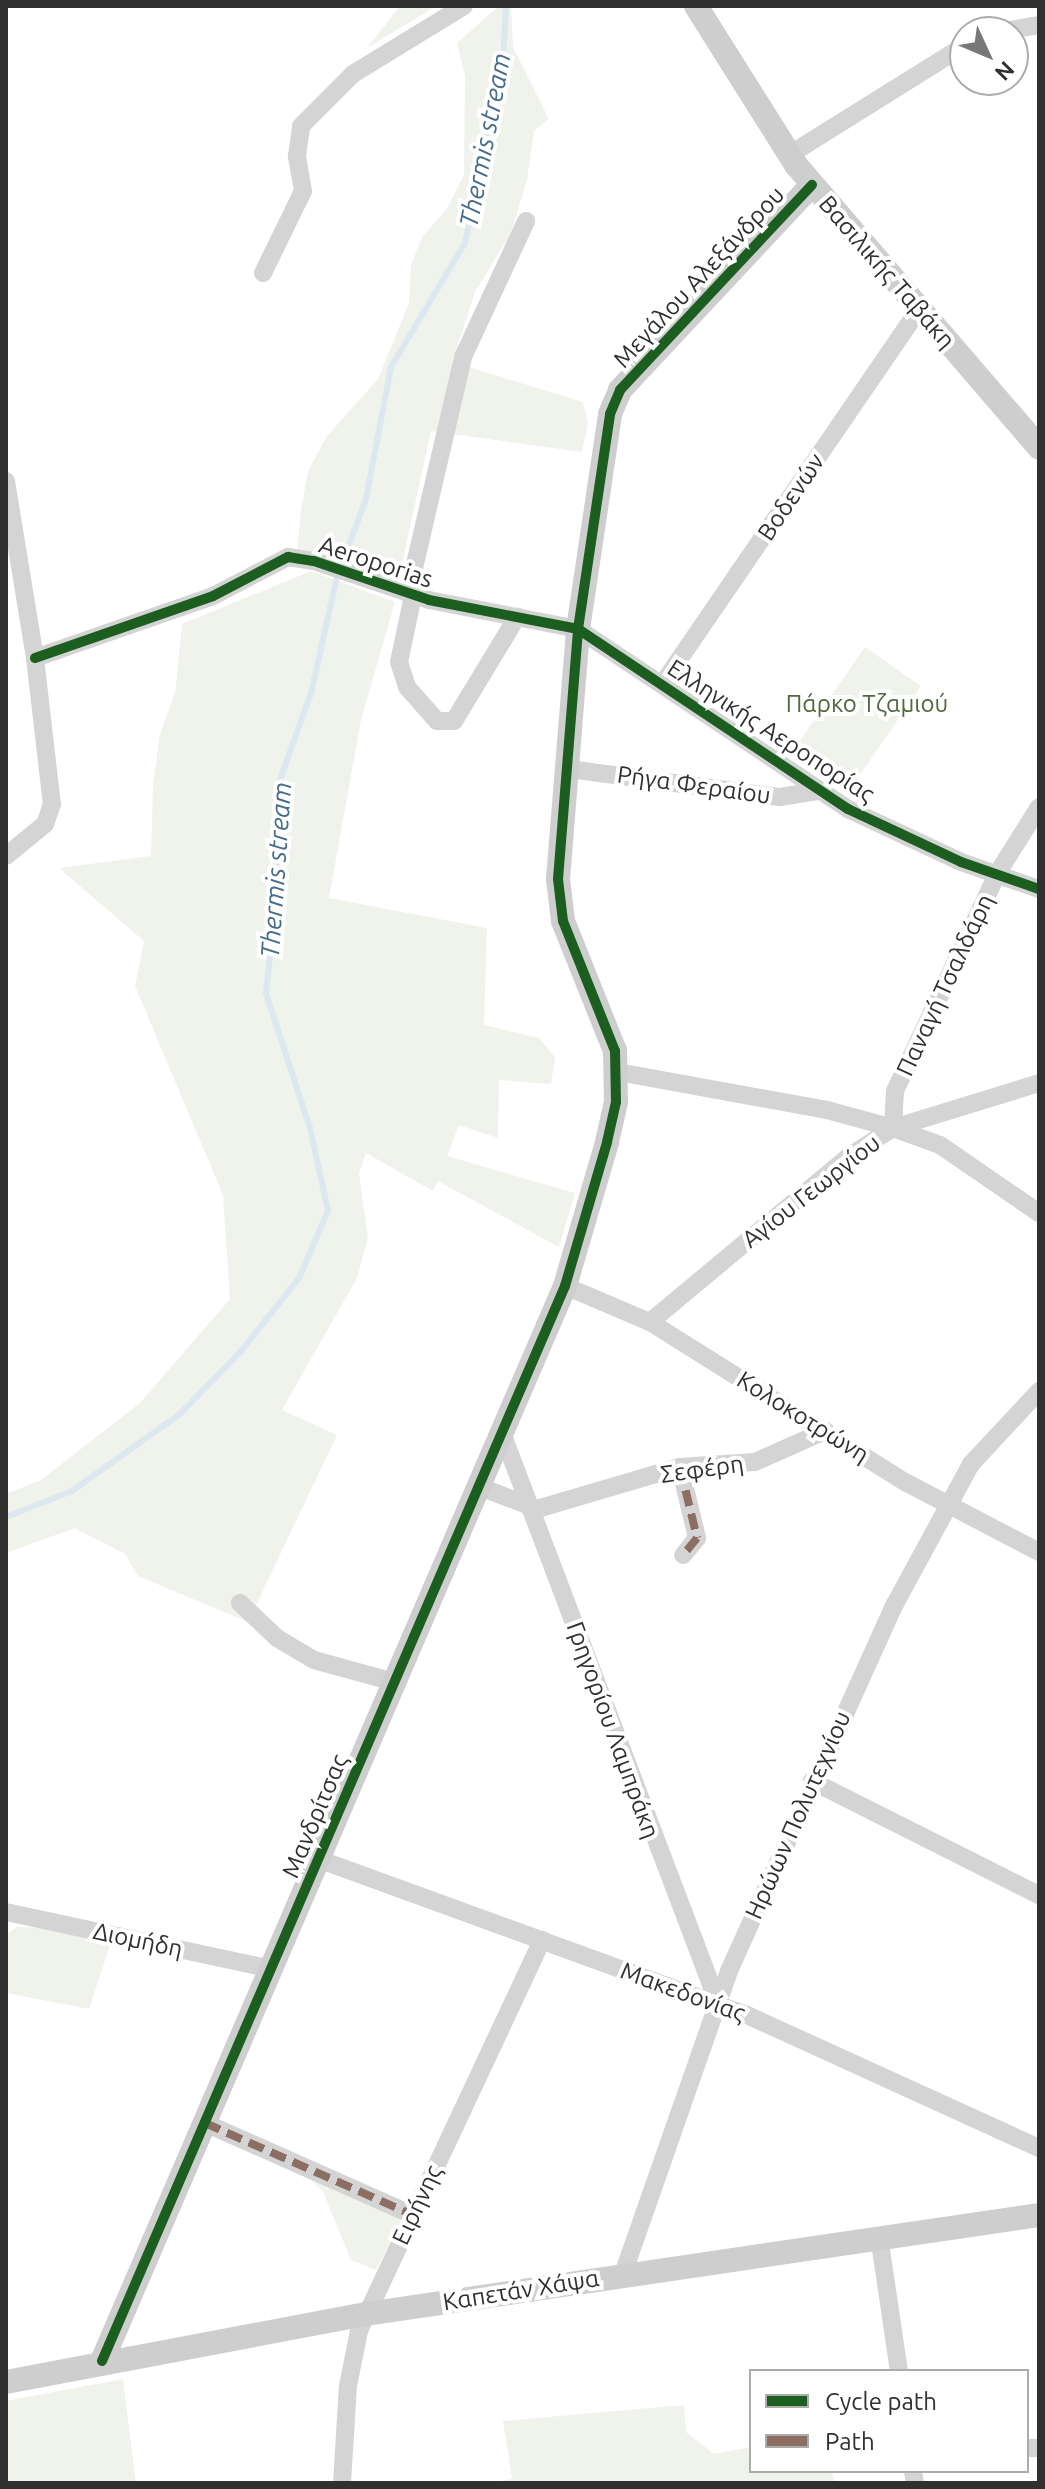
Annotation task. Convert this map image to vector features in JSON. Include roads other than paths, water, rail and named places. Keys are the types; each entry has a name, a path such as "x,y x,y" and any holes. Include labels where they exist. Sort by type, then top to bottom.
{"street":[{"path":"263,273 303,191 297,156 301,126 353,74 464,6"},
{"name":"Βασιλικής Ταβάκη","path":"696,6 789,155 812,185 1039,448"},
{"name":"Μεγάλου Αλεξάνδρου","path":"789,155 949,55"},
{"name":"Μεγάλου Αλεξάνδρου","path":"565,1286 607,1142 618,1072 609,1029 559,902 578,629 606,430 620,390 812,185"},
{"path":"517,617 454,721 437,721 407,687 399,662 410,595 463,357 526,221"},
{"name":"Βοδενών","path":"663,683 918,310"},
{"path":"6,481 35,658 52,804 45,824 6,856"},
{"name":"Aeroporias","path":"35,658 213,596 288,557 314,561 410,595 578,629"},
{"name":"Ελληνικής Αεροπορίας","path":"578,629 663,683 819,791 910,840 1039,889"},
{"name":"Ρήγα Φεραίου","path":"569,769 780,797 819,791"},
{"name":"Παναγή Τσαλδάρη","path":"893,1128 895,1091 997,874 1039,807"},
{"path":"618,1072 827,1110 893,1128 940,1145 1039,1213"},
{"name":"Αγίου Γεωργίου","path":"650,1322 848,1157 893,1128 1039,1083"},
{"name":"Κολοκοτρώνη","path":"565,1286 650,1322 825,1431 1039,1552"},
{"name":"Μανδρίτσας","path":"102,2361 565,1286"},
{"name":"Ηρώων Πολυτεχνίου","path":"623,2274 718,2003 812,1781 946,1502 971,1464 1039,1391"},
{"name":"Σεφέρη","path":"530,1508 680,1467 755,1462 825,1431"},
{"name":"Γρηγορίου Λαμπράκη","path":"502,1433 718,2003"},
{"path":"680,1467 697,1538 683,1555"},
{"path":"478,1486 530,1508"},
{"path":"240,1603 277,1638 314,1660 394,1682"},
{"path":"812,1781 1039,1895"},
{"name":"Μακεδονίας","path":"318,1859 718,2003 1039,2148"},
{"name":"Διομήδη","path":"6,1912 271,1969"},
{"name":"Ειρήνης","path":"342,2483 350,2375 366,2314 542,1940"},
{"path":"205,2123 413,2215"},
{"name":"Καπετάν Χάψα","path":"6,2382 102,2361 366,2314 879,2236 1039,2215"},
{"path":"879,2236 899,2369"}],"waterway":[{"name":"Thermis stream","path":"6,1517 72,1491 180,1414 242,1350 299,1278 328,1211 310,1128 266,993 276,902 277,788 311,693 337,577 366,499 391,367 465,243 503,61 506,6"}],"park label":[{"name":"Πάρκο Τζαμιού","path":"867,704"}]}
